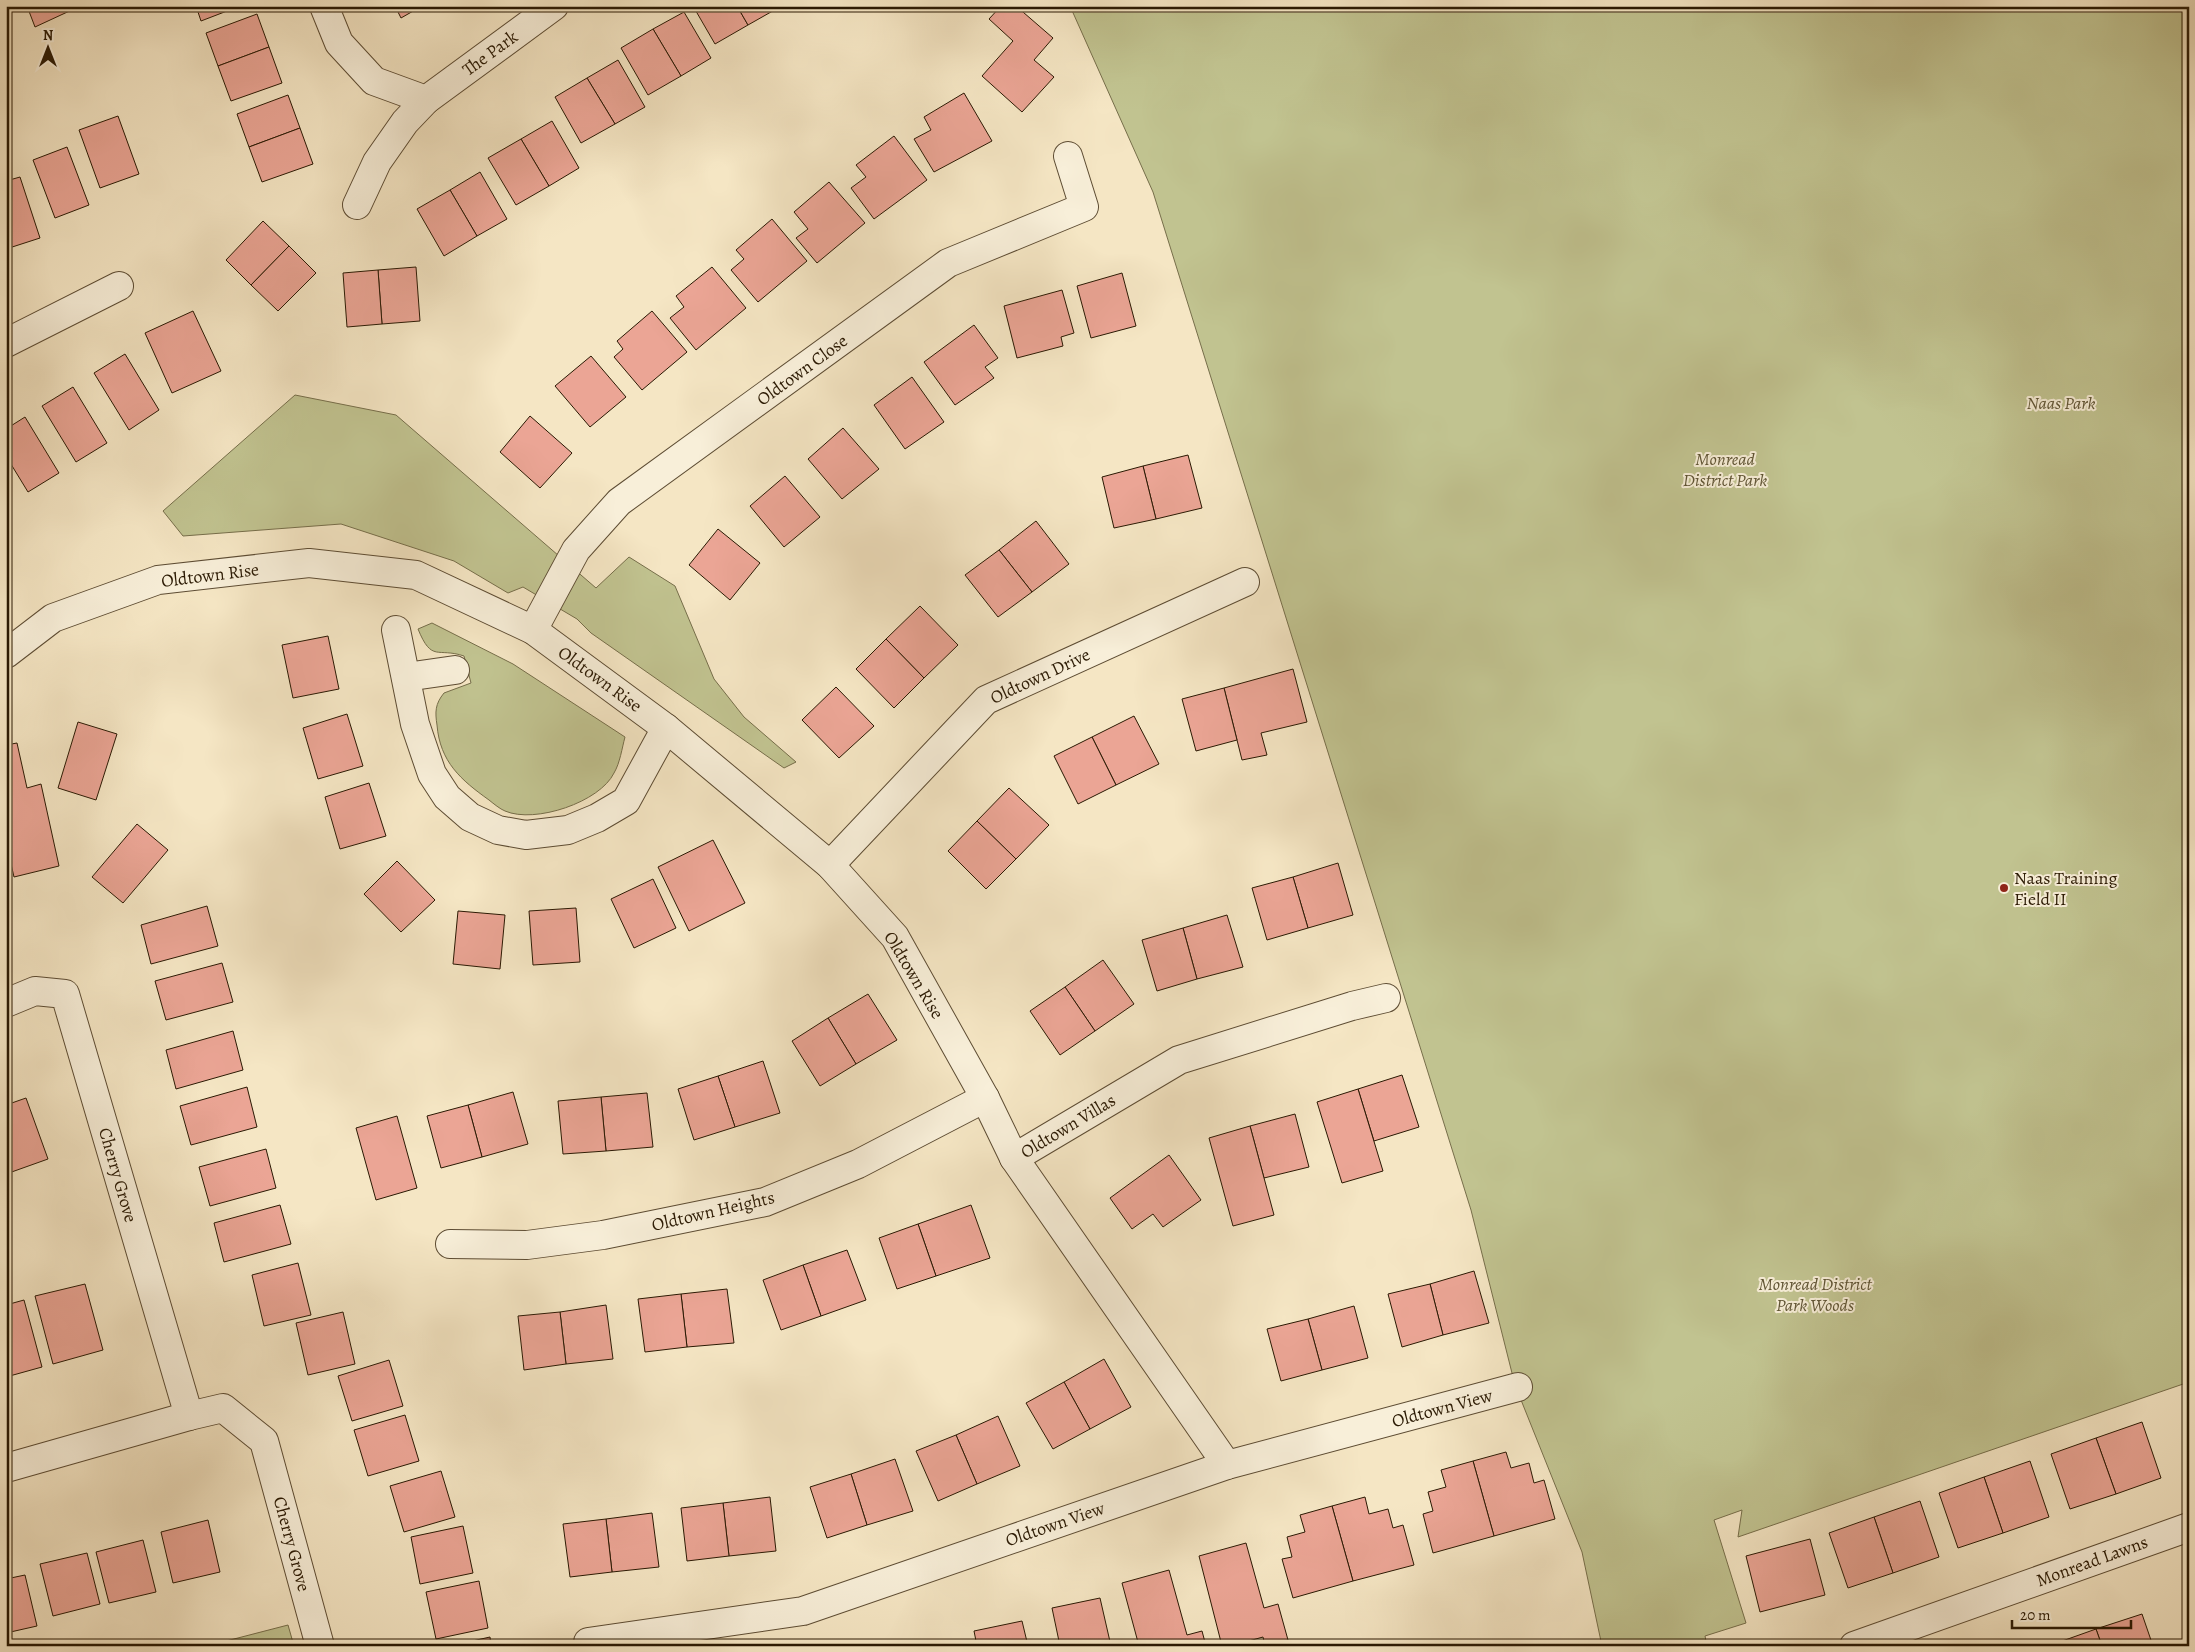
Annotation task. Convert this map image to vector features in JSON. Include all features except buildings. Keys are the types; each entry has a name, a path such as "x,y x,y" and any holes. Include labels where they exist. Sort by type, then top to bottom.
{"street":[{"path":"324,6 338,43 374,82 426,100"},
{"name":"The Park","path":"357,205 377,162 405,122 426,100 554,6"},
{"name":"Oldtown Close","path":"533,630 576,550 619,502 948,263 1084,207 1068,156"},
{"path":"6,343 119,286"},
{"name":"Oldtown Rise","path":"6,654 53,618 158,580 309,563 416,575 533,630 666,728 830,865 895,937 985,1098 1014,1158"},
{"name":"Oldtown Drive","path":"830,865 986,700 1245,582"},
{"path":"396,630 414,724 432,774 446,797 470,816 498,830 526,835 568,830 597,818 626,801 666,728"},
{"path":"406,677 455,670"},
{"name":"Cherry Grove","path":"6,1003 35,991 65,994 189,1416"},
{"name":"Oldtown Villas","path":"1227,1464 1014,1158 1179,1060 1352,1006 1386,998"},
{"name":"Oldtown Heights","path":"450,1244 527,1245 603,1235 765,1202 858,1164 985,1098"},
{"name":"Oldtown View","path":"588,1642 803,1611 1227,1464 1518,1387"},
{"name":"Cherry Grove","path":"6,1468 189,1416 224,1408 264,1441 320,1646"},
{"name":"Monread Lawns","path":"1854,1646 2189,1527"}],"green space":[{"name":"Monread District Park","path":"1070,6 2189,6 2189,1382 1738,1537 1742,1510 1714,1520 1746,1623 1705,1636 1707,1646 1602,1646 1582,1552 1515,1385 1471,1210 1153,192"},
{"path":"295,395 396,415 596,588 629,557 675,586 714,679 744,717 796,762 784,768 591,633 577,619 523,587 508,593 454,561 341,524 183,536 163,511"},
{"path":"432,623 513,664 625,737 618,765 607,783 595,793 566,808 533,815 503,810 469,785 447,760 442,750 436,712 437,705 444,693 471,683 464,656 436,652 427,646 423,640 418,629"},
{"path":"288,1625 294,1646 207,1646"}],"place":[{"name":"Naas Training Field II","path":"2004,888"}],"park label":[{"name":"Naas Park","path":"2061,403"},
{"name":"Monread District Park Woods","path":"1815,1294"}]}
